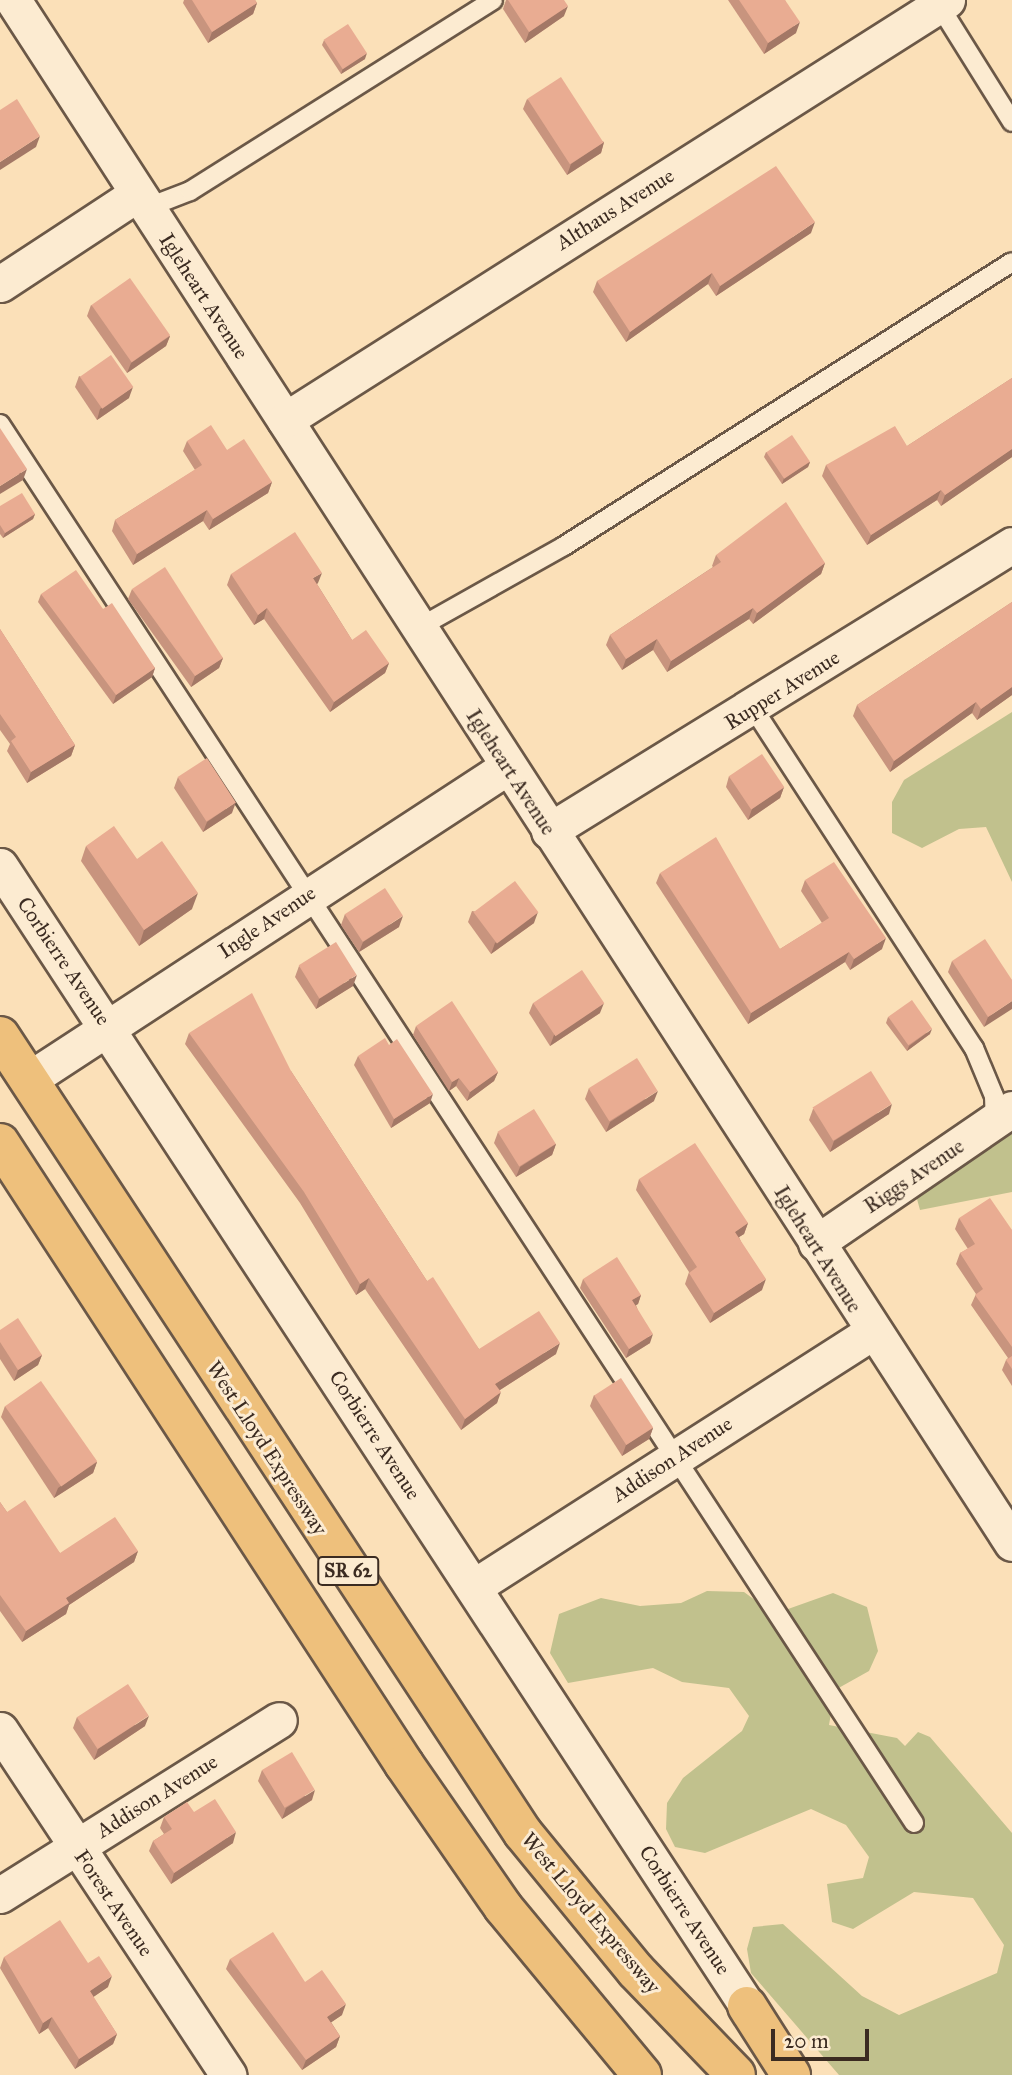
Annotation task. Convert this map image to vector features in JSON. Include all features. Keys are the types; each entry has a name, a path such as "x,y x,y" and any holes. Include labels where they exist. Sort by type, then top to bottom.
{"highway":[{"name":"West Lloyd Expressway","path":"0,1036 523,1833 636,1971 736,2075"},
{"name":"SR 62","path":"0,1143 404,1764 503,1907 635,2069"},
{"path":"747,2006 791,2075"}],"street":[{"name":"Igleheart Avenue","path":"20,3 142,201 506,767 550,831 871,1332 1012,1543"},
{"name":"Althaus Avenue","path":"285,420 943,3"},
{"path":"0,284 142,201"},
{"name":"Rupper Avenue","path":"550,831 1012,545"},
{"name":"Ingle Avenue","path":"29,1080 506,767"},
{"name":"Corbierre Avenue","path":"0,866 475,1586 747,2006"},
{"name":"Riggs Avenue","path":"816,1243 1004,1115"},
{"name":"Addison Avenue","path":"475,1586 871,1332"},
{"name":"Addison Avenue","path":"0,1895 279,1720"},
{"name":"Forest Avenue","path":"0,1730 229,2075"}],"lane":[{"path":"142,201 190,191 493,0"},
{"path":"943,3 1012,122"},
{"path":"418,628 564,546 1012,262"},
{"path":"0,424 914,1824"},
{"path":"752,708 974,1048 1004,1115"}],"green space":[{"path":"1012,712 1012,882 986,827 959,829 922,848 892,833 892,802 904,780"},
{"path":"1012,1134 1012,1192 920,1210 914,1188"},
{"path":"707,1591 744,1592 774,1614 833,1593 867,1607 878,1651 869,1671 835,1690 829,1725 897,1738 905,1746 918,1732 930,1737 1012,1833 1012,2075 839,2075 751,1973 747,1949 753,1927 783,1924 862,1996 899,2015 997,1973 1004,1945 973,1898 914,1892 853,1929 832,1922 827,1884 863,1878 869,1857 846,1825 811,1809 705,1853 675,1847 666,1829 667,1803 683,1778 742,1731 749,1716 729,1688 682,1682 653,1668 568,1683 550,1653 559,1614 601,1598 640,1606 681,1603"}],"building":[{"path":"192,0 255,0 257,3 212,32"},
{"path":"508,0 564,0 568,6 529,32"},
{"path":"739,0 785,0 800,22 768,43"},
{"path":"348,24 367,53 343,69 324,40"},
{"path":"561,77 603,142 570,164 527,99"},
{"path":"17,99 40,136 0,162 0,110"},
{"path":"776,166 815,222 720,286 712,273 630,332 597,281"},
{"path":"130,278 170,335 132,362 91,305"},
{"path":"111,355 133,387 102,409 80,377"},
{"path":"1012,378 1012,449 945,495 941,490 871,535 826,465 895,426 907,446"},
{"path":"211,425 227,450 244,439 272,482 213,519 207,510 137,554 115,520 202,465 187,441"},
{"path":"0,428 27,469 0,486"},
{"path":"792,435 810,462 784,479 766,452"},
{"path":"22,493 35,514 5,533 0,525 0,506"},
{"path":"786,502 825,563 757,613 753,608 671,661 657,639 626,659 610,635 721,562 716,555"},
{"path":"295,532 322,573 313,578 352,640 366,630 389,663 334,702 267,608 258,615 231,574"},
{"path":"165,567 223,658 195,676 132,589"},
{"path":"76,570 103,609 112,603 155,668 116,695 41,594"},
{"path":"1012,602 1012,687 981,709 976,702 894,761 857,705"},
{"path":"0,629 75,745 31,772 11,741 16,737 0,714"},
{"path":"762,754 784,787 751,810 729,776"},
{"path":"207,758 236,802 207,822 178,777"},
{"path":"114,826 137,859 162,841 198,893 144,930 86,846"},
{"path":"716,837 780,949 829,918 805,880 834,862 886,938 854,959 849,952 751,1013 660,873"},
{"path":"515,881 538,912 497,943 473,912"},
{"path":"385,888 403,916 363,942 345,914"},
{"path":"985,939 1012,980 1012,1001 988,1017 952,961"},
{"path":"336,942 357,975 319,998 299,965"},
{"path":"582,970 604,1003 555,1036 533,1003"},
{"path":"252,993 291,1071 427,1281 433,1277 479,1349 539,1311 560,1343 495,1384 501,1392 465,1419 369,1278 360,1284 304,1192 189,1033"},
{"path":"912,1000 932,1029 908,1045 888,1017"},
{"path":"452,1001 498,1072 470,1092 459,1078 452,1082 416,1026"},
{"path":"385,1038 389,1045 397,1039 433,1094 394,1119 358,1056"},
{"path":"637,1058 658,1091 609,1121 589,1088"},
{"path":"871,1071 892,1104 833,1141 812,1108"},
{"path":"534,1109 556,1144 519,1167 498,1132"},
{"path":"695,1143 748,1223 735,1232 766,1279 714,1313 689,1273 697,1267 639,1179"},
{"path":"990,1198 1012,1230 1012,1347 975,1295 983,1289 960,1253 975,1244 959,1218"},
{"path":"617,1257 641,1295 632,1300 653,1334 629,1349 583,1279"},
{"path":"18,1318 42,1355 18,1370 0,1342 0,1330"},
{"path":"1012,1356 1012,1369 1006,1360"},
{"path":"621,1378 653,1427 626,1445 594,1395"},
{"path":"41,1381 97,1461 61,1487 5,1406"},
{"path":"25,1500 60,1553 115,1517 138,1551 66,1598 69,1603 26,1631 0,1595 0,1502 7,1512"},
{"path":"128,1684 149,1716 98,1749 77,1717"},
{"path":"292,1752 315,1790 285,1808 262,1770"},
{"path":"215,1799 236,1832 174,1873 153,1841 172,1829 164,1817 187,1802 194,1812"},
{"path":"60,1920 88,1963 99,1956 112,1976 90,1991 117,2034 79,2059 52,2017 43,2023 4,1957"},
{"path":"273,1932 305,1982 322,1970 346,2004 327,2017 340,2036 306,2060 230,1959"}]}
